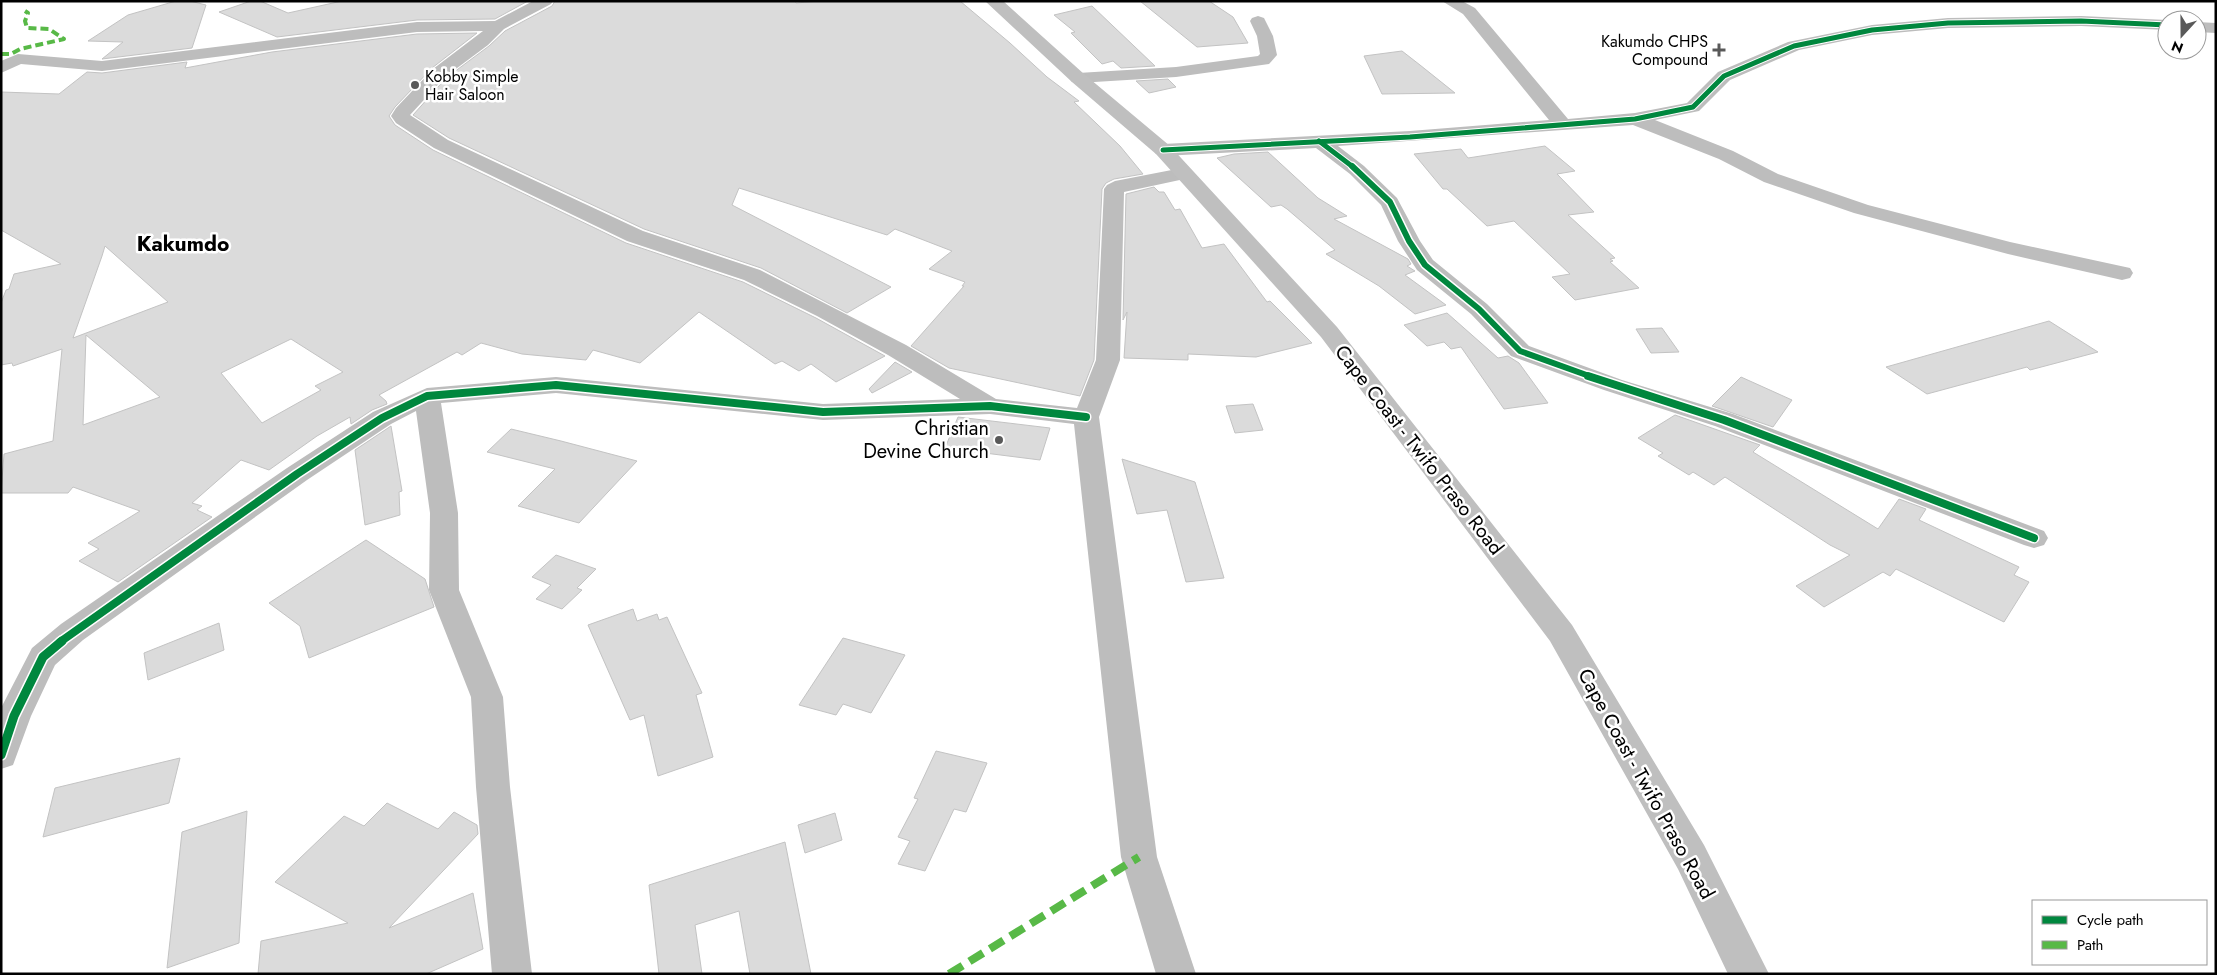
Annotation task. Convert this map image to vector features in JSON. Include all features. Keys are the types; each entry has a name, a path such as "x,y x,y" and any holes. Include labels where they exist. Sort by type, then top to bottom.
{"main road":[{"name":"Cape Coast - Twifo Praso Road","path":"993,1 1078,78 1162,150 1329,332 1561,633 1691,857 1749,974"}],"street":[{"path":"545,1 498,26 482,41 439,73 400,116 441,144 635,236 752,275 825,310 898,350 990,406"},
{"path":"1450,1 1469,11 1563,125"},
{"path":"1078,78 1176,72 1263,60 1269,55 1265,36 1258,21"},
{"path":"1162,150 1410,137 1635,119 1693,107 1724,76 1794,46 1872,30 1948,24 2072,21 2157,25"},
{"path":"1,68 18,59 102,66 417,27 498,26"},
{"path":"1635,119 1726,155 1772,178 1861,209 2008,248 2122,274"},
{"path":"1318,141 1357,170 1390,202 1409,241 1425,266 1478,309 1520,351 1613,385 1724,420 2034,538"},
{"path":"1176,974 1138,857 1086,417 1108,360 1114,189 1122,185 1182,174"},
{"path":"1,755 14,716 43,657 72,632 305,469 382,418 427,396 556,386 822,412 990,406 1086,417"},
{"path":"427,396 444,513 444,590 486,697 512,974"}],"building":[{"path":"176,1 190,1 206,5 192,48 102,59 123,42 88,41 128,15"},
{"path":"251,1 260,1 288,13 342,1 528,1 495,19 417,20 277,37 219,12"},
{"path":"555,1 795,1 796,3 820,1 960,1 1047,77 1079,101 1074,102 1120,146 1143,174 1114,179 1106,183 1102,189 1094,360 1080,396 949,368 911,346 964,286 962,286 965,282 929,269 952,251 895,229 887,235 739,188 732,205 891,287 847,313 761,268 644,229 449,138 413,115 446,78 489,46 505,31 552,6"},
{"path":"1140,1 1209,1 1233,17 1248,43 1197,47"},
{"path":"1092,6 1155,66 1121,68 1113,61 1102,64 1071,33 1075,32 1054,15"},
{"path":"477,33 432,68 395,107 389,116 395,125 433,150 626,243 743,282 816,318 885,356 836,382 811,364 799,371 782,361 775,364 699,312 640,363 593,350 586,360 522,354 481,343 462,355 457,352 379,395 387,404 372,410 351,424 350,417 317,436 269,470 241,460 192,503 202,506 197,510 212,517 118,582 79,561 99,549 88,543 140,511 73,487 68,493 1,493 4,454 53,441 62,349 13,366 12,363 1,365 1,303 6,290 9,289 14,274 61,264 1,230 1,92 59,94 87,72 102,73 187,62 185,68 272,52 417,34","holes":["105,246 168,302 73,338 102,256","86,335 160,397 83,425","291,339 343,372 315,386 321,390 262,423 221,373"]},
{"path":"1402,51 1455,93 1382,94 1364,56"},
{"path":"1168,79 1176,87 1149,93 1136,81"},
{"path":"1545,146 1575,171 1557,174 1594,212 1568,215 1615,258 1610,259 1613,261 1610,262 1639,288 1575,300 1552,277 1570,274 1514,221 1487,226 1447,189 1443,189 1414,154 1461,149 1468,158"},
{"path":"1268,152 1318,198 1347,216 1334,219 1408,259 1411,264 1407,266 1415,271 1405,275 1446,305 1415,314 1379,286 1326,254 1335,250 1287,209 1281,205 1271,207 1217,158 1234,154"},
{"path":"1154,187 1159,192 1164,192 1175,210 1180,209 1202,248 1224,244 1267,302 1270,301 1312,343 1256,357 1188,354 1188,360 1124,358 1127,312 1123,320 1126,194"},
{"path":"1447,313 1498,358 1508,356 1519,363 1548,403 1504,409 1461,347 1451,349 1444,342 1427,346 1404,325"},
{"path":"2049,321 2098,352 2030,370 2027,367 1927,394 1886,367"},
{"path":"1662,328 1679,352 1651,353 1636,329"},
{"path":"895,362 912,372 872,393 869,389"},
{"path":"1741,377 1792,400 1773,427 1712,406"},
{"path":"1253,404 1263,430 1235,433 1226,406"},
{"path":"1675,415 1760,445 1753,452 1878,529 1899,499 1926,509 1919,520 2019,567 2014,575 2029,582 2004,622 1896,569 1890,576 1883,572 1824,607 1796,586 1850,555 1830,545 1725,477 1714,485 1693,472 1689,475 1658,456 1663,453 1638,438"},
{"path":"958,417 1050,428 1040,460 945,448"},
{"path":"391,426 402,491 399,492 400,515 365,525 355,450"},
{"path":"511,429 637,461 579,523 518,506 555,469 487,452"},
{"path":"1122,459 1195,482 1224,578 1186,582 1167,510 1137,514"},
{"path":"366,540 425,579 434,607 309,658 300,626 269,603"},
{"path":"556,555 596,569 577,588 582,590 562,609 536,599 551,585 532,577"},
{"path":"633,609 637,621 657,614 659,620 667,617 702,693 696,695 713,757 658,776 644,715 630,720 588,625"},
{"path":"219,623 224,650 148,680 144,653"},
{"path":"843,638 905,655 871,713 843,704 836,715 799,705"},
{"path":"936,751 987,763 966,812 954,809 925,871 898,864 910,841 898,837 918,799 914,798"},
{"path":"180,758 169,803 43,837 55,788"},
{"path":"387,803 438,829 454,812 477,825 478,834 389,928 473,893 483,949 426,974 258,974 261,941 348,923 275,882 344,816 364,826"},
{"path":"247,811 239,943 167,968 182,832"},
{"path":"835,813 842,840 805,853 798,825"},
{"path":"785,842 811,974 750,974 739,911 695,925 702,974 659,974 649,885"}],"marked path":[{"path":"1,54 11,54 20,49 64,39 49,29 27,28 25,21 28,13 25,11"},
{"path":"949,974 1139,857"}],"cycle path":[{"path":"1163,150 1410,137 1635,119 1693,107 1724,76 1794,46 1872,30 1948,23 2081,21 2157,25"},
{"path":"1319,141 1357,170 1390,202 1409,241 1425,265 1479,309 1520,351 1613,385 1724,420 2034,538"},
{"path":"1,755 14,716 43,657 72,632 297,474 382,418 427,396 556,385 823,412 990,406 1086,417"}],"place":[{"name":"Kakumdo CHPS Compound","path":"1719,50"},
{"name":"Kobby Simple Hair Saloon","path":"415,85"},
{"name":"Christian Devine Church","path":"999,440"}],"district":[{"name":"Kakumdo","path":"183,244"}]}
